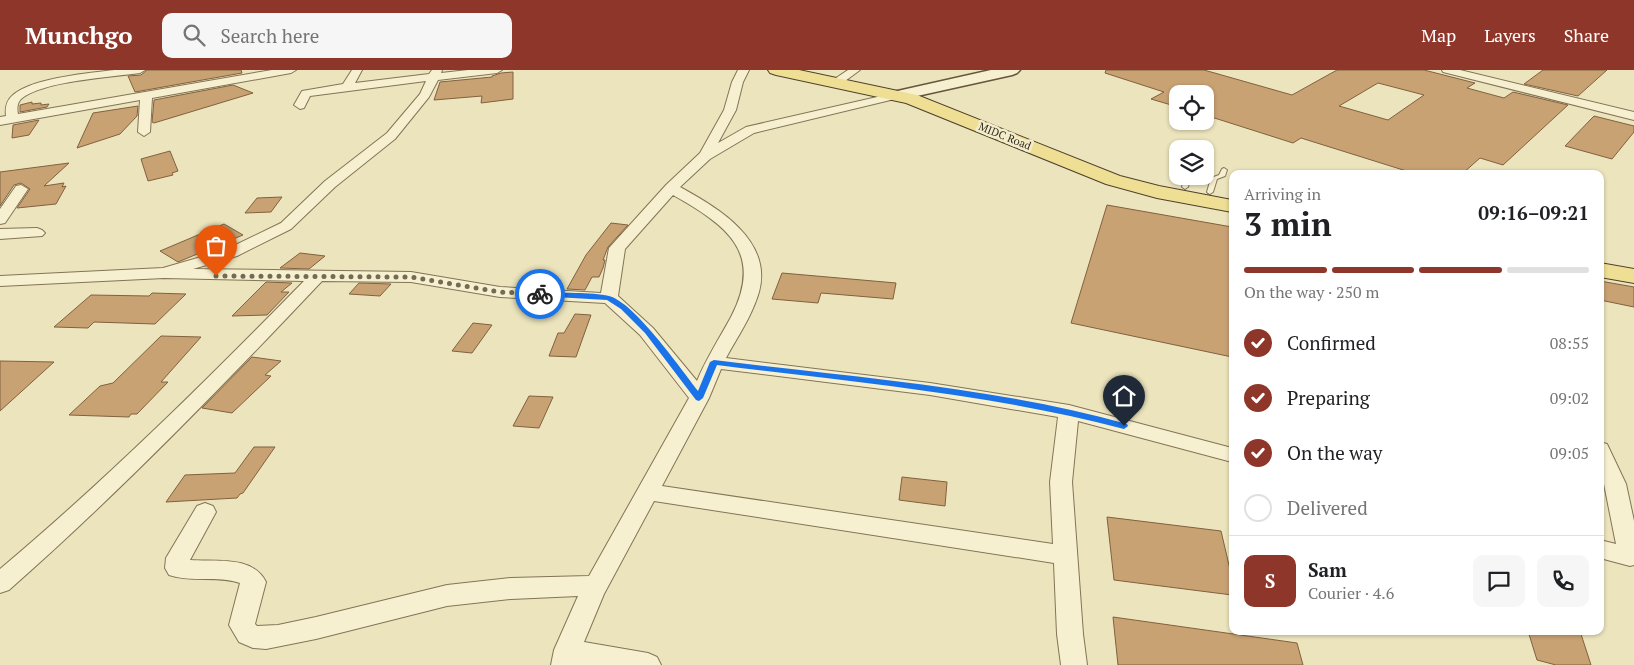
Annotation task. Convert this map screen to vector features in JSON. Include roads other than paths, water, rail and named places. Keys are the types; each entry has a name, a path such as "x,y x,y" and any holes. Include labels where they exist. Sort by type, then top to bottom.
{"main road":[{"name":"MIDC Road","path":"776,70 846,76"},
{"name":"MIDC Road","path":"813,70 846,76 908,94 996,128 1123,173 1169,180"},
{"name":"MIDC Road","path":"996,128 1113,180 1158,192 1229,205"},
{"name":"MIDC Road","path":"1193,185 1210,192 1229,195"},
{"path":"1604,260 1634,264"},
{"path":"1604,271 1634,276"}],"street":[{"path":"12,118 11,107 15,98 28,90 140,70"},
{"path":"0,121 291,70"},
{"path":"347,87 357,70"},
{"path":"300,105 306,93 311,91 435,74 497,70"},
{"path":"706,156 713,140 724,126 733,103 737,81 744,70"},
{"path":"609,298 617,248 671,188 706,156 750,130 1012,70"},
{"path":"1447,70 1634,116"},
{"path":"164,273 231,253 286,226 330,184 391,136 425,95 435,74"},
{"path":"144,132 146,96"},
{"path":"648,665 566,657 596,586 699,398 714,362 740,316 751,290 753,269 748,253 738,237 722,220 700,204 671,188"},
{"path":"0,220 21,189"},
{"path":"0,234 38,233"},
{"path":"0,281 164,273 411,277 500,292 609,298 648,331 699,398"},
{"path":"0,583 48,543 121,477 183,416 318,276"},
{"path":"714,362 930,389 1069,412 1229,454"},
{"path":"1069,412 1061,482 1070,634 1074,665"},
{"path":"1604,458 1615,484 1632,562"},
{"path":"648,492 1066,555"},
{"path":"205,512 178,558 177,568 236,572 247,574 251,577 254,582 242,625 245,632 252,636 261,637 318,628 426,600 467,592 524,587 596,586"},
{"path":"1604,551 1632,562"}],"lane":[{"path":"1210,192 1214,178 1222,176 1224,170"}]}
